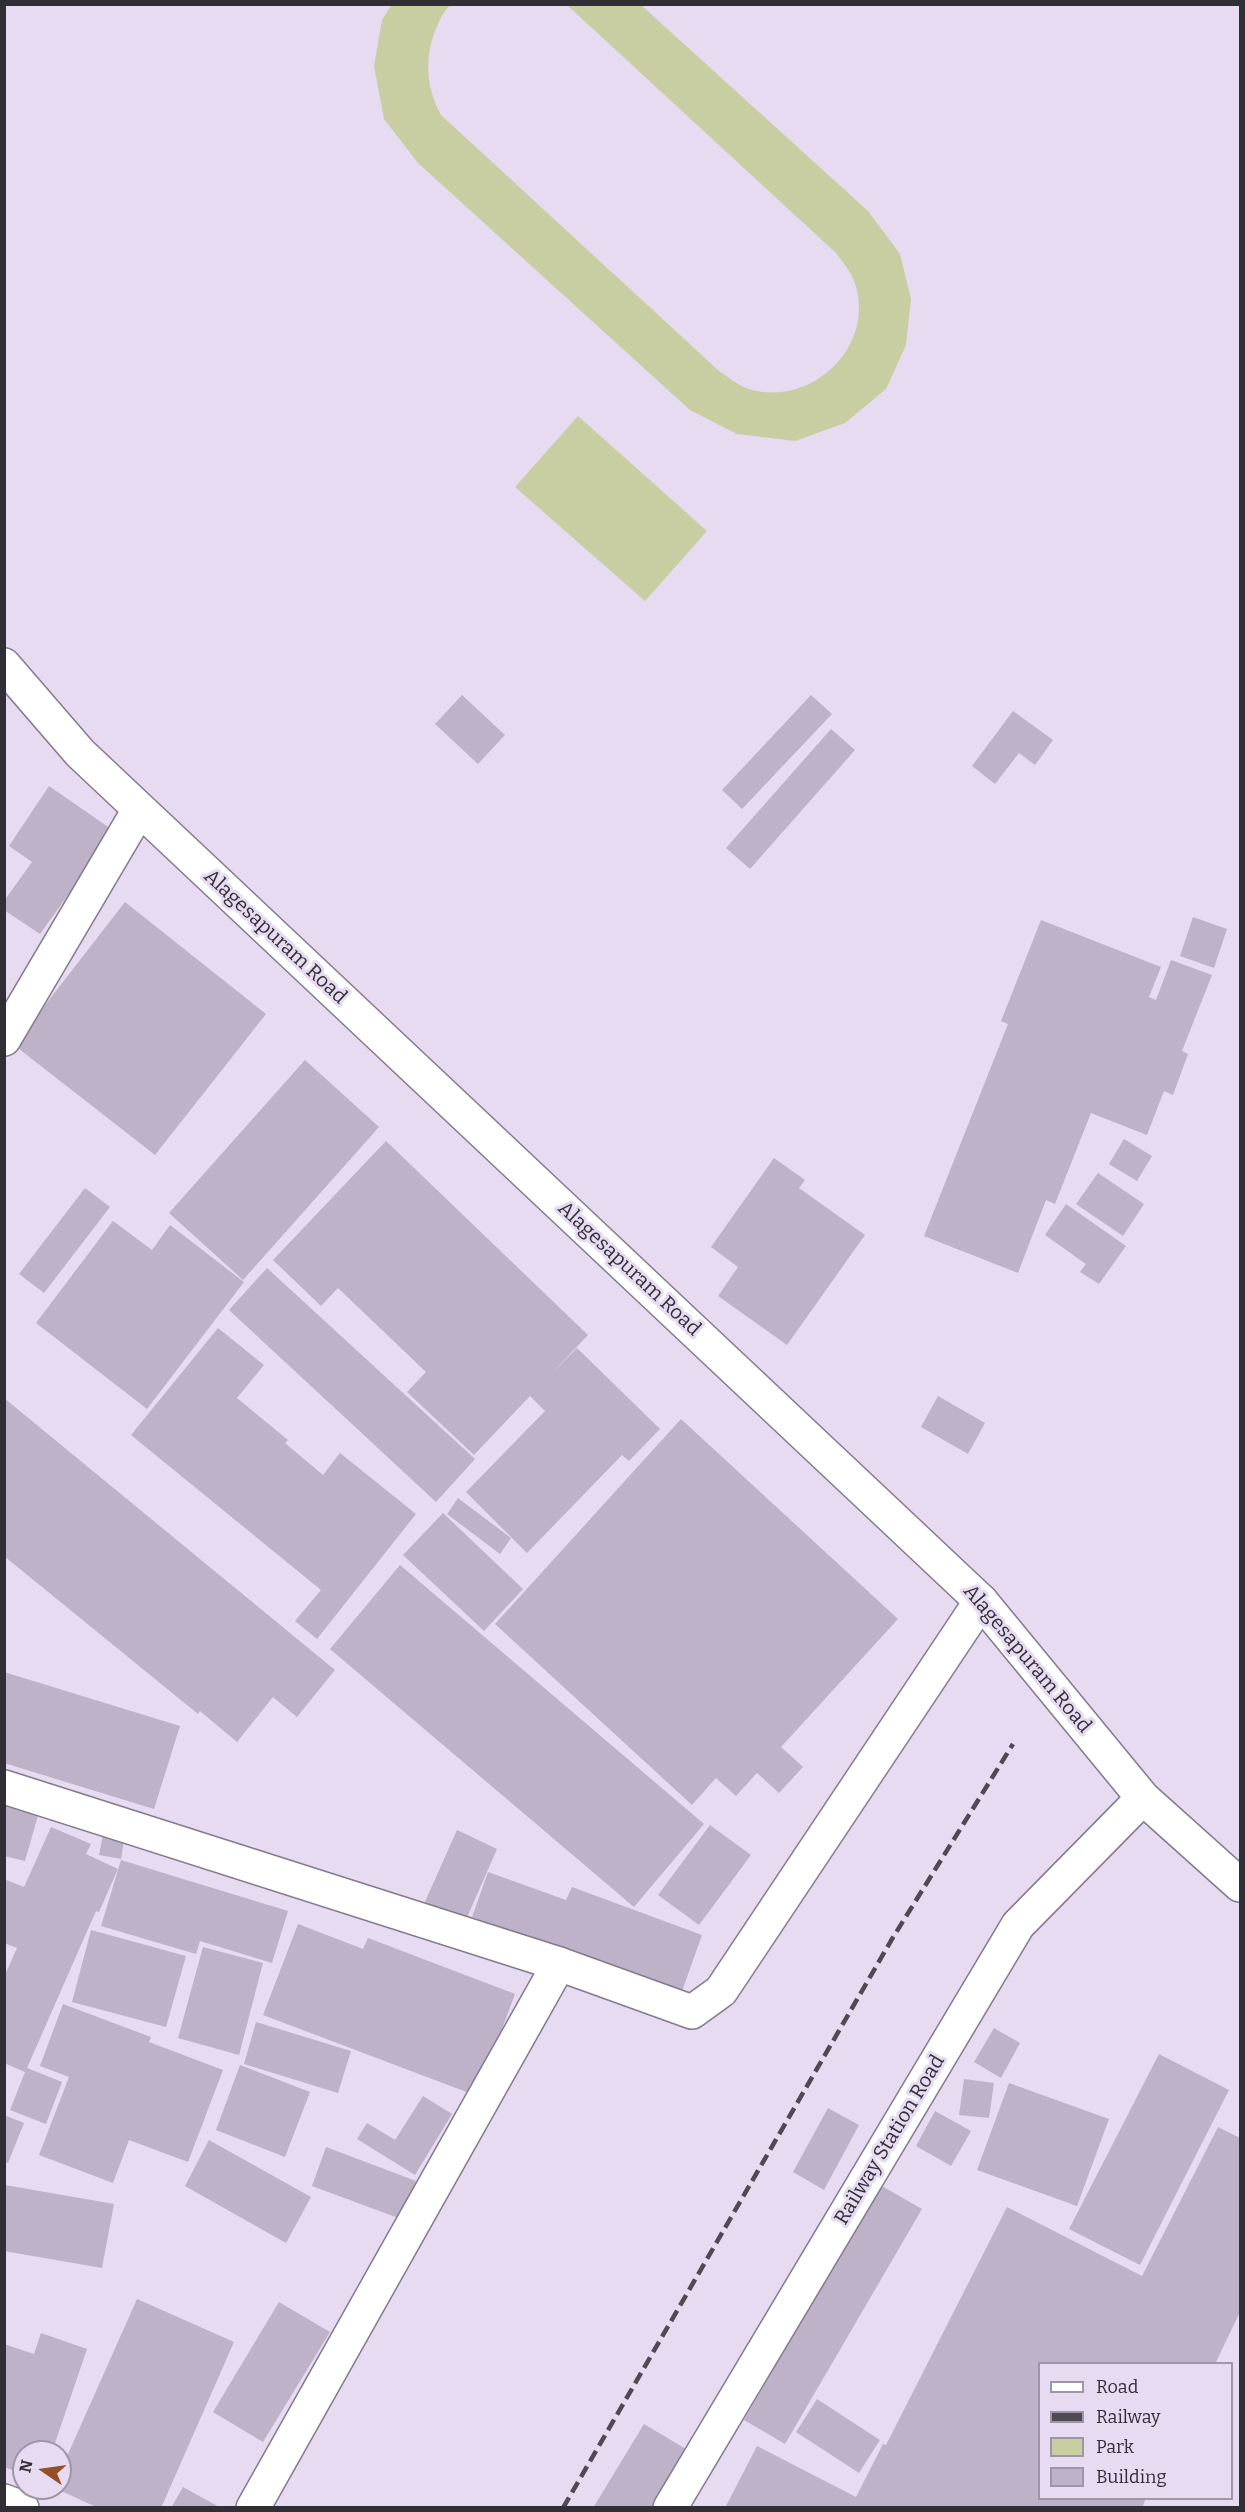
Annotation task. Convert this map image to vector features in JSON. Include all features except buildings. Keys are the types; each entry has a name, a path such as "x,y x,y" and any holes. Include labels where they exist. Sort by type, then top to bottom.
{"street":[{"name":"Alagesapuram Road","path":"4,665 80,753 981,1601 1143,1798 1240,1885"},
{"path":"4,1039 140,810"},
{"path":"4,1787 559,1964 692,2012 721,1991 981,1601"},
{"name":"Railway Station Road","path":"669,2508 1018,1925 1143,1798"},
{"path":"253,2508 559,1964"},
{"path":"4,2501 22,2508"}],"green space":[{"path":"392,4 451,5 438,24 430,47 429,81 441,115 718,370 749,389 774,393 797,389 818,379 836,364 850,345 857,323 859,300 852,276 836,253 567,5 641,5 868,211 900,254 911,299 906,345 886,389 845,423 795,441 737,434 690,410 418,163 384,119 374,66 382,20"},
{"path":"578,416 707,531 645,601 515,487"}],"railway":[{"path":"563,2508 892,1939 1013,1744"}]}
